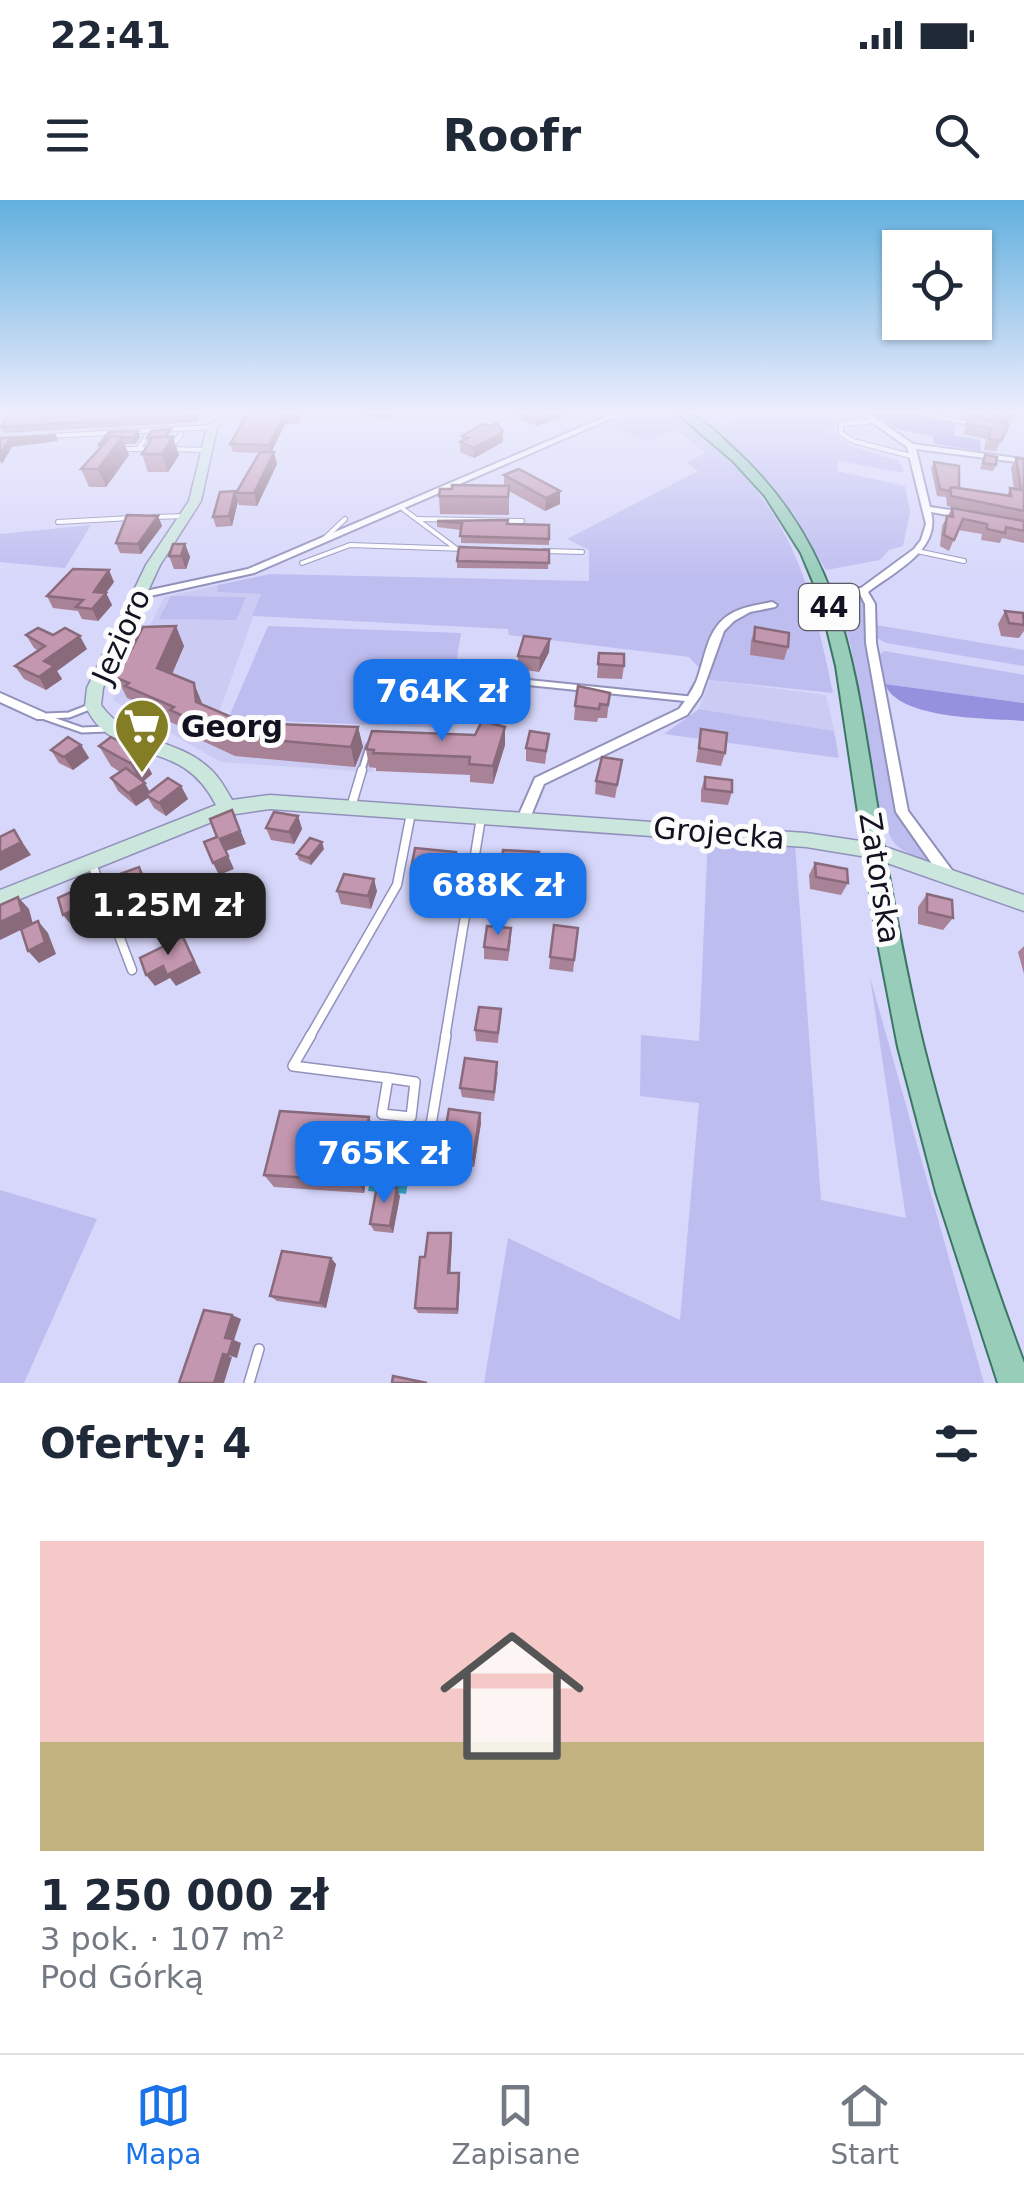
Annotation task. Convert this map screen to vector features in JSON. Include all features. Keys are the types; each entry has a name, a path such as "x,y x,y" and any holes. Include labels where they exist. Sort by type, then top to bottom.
{"main road":[{"name":"Zatorska","path":"746,468 773,497 810,556 840,642 899,993 929,1119 1015,1383"}],"street":[{"name":"Jezioro","path":"203,468 195,500 162,550 95,688 93,706 108,728 189,759 218,783 226,808"},
{"path":"141,595 251,572 495,468"},
{"path":"824,591 863,591 917,552 930,524 918,468"},
{"path":"927,509 974,517"},
{"path":"863,591 870,604 871,643 902,812 949,877"},
{"path":"523,819 539,781 683,712 694,700 720,628 728,618 750,607 772,606"},
{"path":"0,697 41,716"},
{"name":"Grojecka","path":"0,899 226,808 270,802 748,834 874,851 1024,903"}],"lane":[{"path":"403,509 454,548"},
{"path":"58,522 187,516"},
{"path":"320,543 345,519"},
{"path":"417,520 522,520"},
{"path":"302,563 350,545 471,549"},
{"path":"526,550 582,552"},
{"path":"917,552 964,561"},
{"path":"522,682 694,700"},
{"path":"41,716 60,717 93,706"},
{"path":"41,716 82,730 108,728"},
{"path":"350,810 371,740"},
{"path":"388,1078 382,1114 411,1117 415,1082 388,1078 293,1066 397,884 411,814"},
{"path":"424,1167 481,818"},
{"path":"92,861 132,970"},
{"path":"249,1383 260,1349"}],"shaded area":[{"path":"694,468 736,468 765,501 796,558 807,588 833,693 710,680 689,657 509,635 508,629 252,616 261,594 217,592 218,585 270,574 589,581 589,550 567,539 698,471"},
{"path":"755,468 837,468 905,486 910,512 903,546 889,550 880,560 826,570 774,487"},
{"path":"91,525 65,568 0,562 0,534"},
{"path":"218,585 218,592 261,594 217,719 255,734 379,743 372,772 221,762 113,700 164,597"},
{"path":"171,596 246,597 236,620 159,619"},
{"path":"853,596 863,601 866,642 898,818 929,857 927,861 900,848 891,838 886,822 881,821 851,647 838,603"},
{"path":"876,625 1024,650 1024,666 886,643 877,638"},
{"path":"268,626 461,633 446,728 228,719"},
{"path":"884,651 1024,675 1024,703 885,684 880,654"},
{"path":"710,680 826,695 834,731 699,709"},
{"path":"885,684 1024,703 1024,721 925,711 893,696"},
{"path":"699,709 834,731 839,758 664,734"},
{"path":"708,835 795,844 821,1200 906,1218 870,977 984,1383 484,1383 508,1238 680,1320 699,1103 640,1096 641,1035 699,1041"},
{"path":"378,1141 415,1143 406,1194 389,1192 393,1162 387,1193 368,1191"},
{"path":"0,1190 97,1219 24,1383 0,1383"}],"building":[{"path":"251,468 266,468 254,493 236,493"},
{"path":"935,468 959,468 959,488 940,489"},
{"path":"1018,468 1024,468 1024,511 951,496 951,487 1011,496 1010,488 1021,490"},
{"path":"519,469 560,491 546,498 504,475"},
{"path":"452,485 509,486 508,497 439,496 440,489 452,489"},
{"path":"235,491 229,516 213,517 220,492"},
{"path":"952,508 1024,521 1024,531 1006,527 1005,533 963,519 954,540 944,535 947,516 953,517"},
{"path":"127,515 158,516 138,544 116,543"},
{"path":"508,520 507,524 549,525 549,539 460,536 462,523 437,521"},
{"path":"173,544 185,544 181,556 169,556"},
{"path":"459,547 549,550 549,563 457,561"},
{"path":"73,569 109,570 94,592 106,593 92,609 76,607 83,600 47,596"},
{"path":"1005,611 1023,613 1024,625 1009,623"},
{"path":"176,626 157,668 194,683 196,702 245,723 358,727 351,747 227,736 125,686 129,683 117,678 143,627"},
{"path":"755,627 789,633 788,647 754,641"},
{"path":"38,628 53,635 65,628 80,636 44,661 54,666 39,677 15,666 45,646 26,635"},
{"path":"524,636 550,639 540,658 518,656"},
{"path":"599,653 624,654 624,666 598,664"},
{"path":"578,686 610,693 608,705 600,704 599,709 575,706"},
{"path":"482,721 505,727 493,766 469,764 470,757 373,753 374,750 366,749 372,731 475,735"},
{"path":"701,729 727,733 725,753 699,748"},
{"path":"530,731 549,734 546,751 526,748"},
{"path":"68,737 81,745 64,757 51,750"},
{"path":"111,737 142,754 130,763 99,746"},
{"path":"602,757 622,760 617,785 596,781"},
{"path":"126,768 145,783 128,793 111,778"},
{"path":"705,777 732,780 732,792 705,789"},
{"path":"168,778 181,786 159,803 146,795"},
{"path":"232,810 240,831 220,839 228,856 213,863 204,842 217,837 210,819"},
{"path":"274,812 298,816 289,832 266,828"},
{"path":"14,830 21,842 0,853 0,837"},
{"path":"310,838 322,842 309,858 297,854"},
{"path":"415,848 456,852 452,872 411,869"},
{"path":"503,850 539,852 538,867 502,865"},
{"path":"815,863 847,869 848,883 816,877"},
{"path":"139,867 146,888 126,896 120,874"},
{"path":"344,874 374,879 368,896 337,891"},
{"path":"82,887 88,903 63,915 58,898"},
{"path":"927,894 952,900 953,918 927,912"},
{"path":"18,897 22,912 0,922 0,905"},
{"path":"38,921 45,942 28,951 21,929"},
{"path":"554,925 578,928 574,960 550,957"},
{"path":"487,926 511,928 508,950 484,947"},
{"path":"183,937 194,961 167,975 163,966 146,975 140,958"},
{"path":"479,1007 501,1009 498,1033 475,1030"},
{"path":"465,1058 497,1062 494,1092 460,1088"},
{"path":"449,1109 480,1113 473,1159 441,1154"},
{"path":"280,1111 369,1117 357,1181 264,1175"},
{"path":"377,1186 397,1188 390,1226 370,1224"},
{"path":"428,1233 451,1233 448,1273 459,1273 457,1309 415,1308 420,1257 425,1257"},
{"path":"282,1251 331,1258 320,1303 270,1296"},
{"path":"204,1310 232,1315 225,1338 233,1339 228,1355 223,1354 214,1383 179,1383"},
{"path":"393,1376 427,1383 392,1383"}],"place":[{"name":"Georg","path":"142,775"}]}
